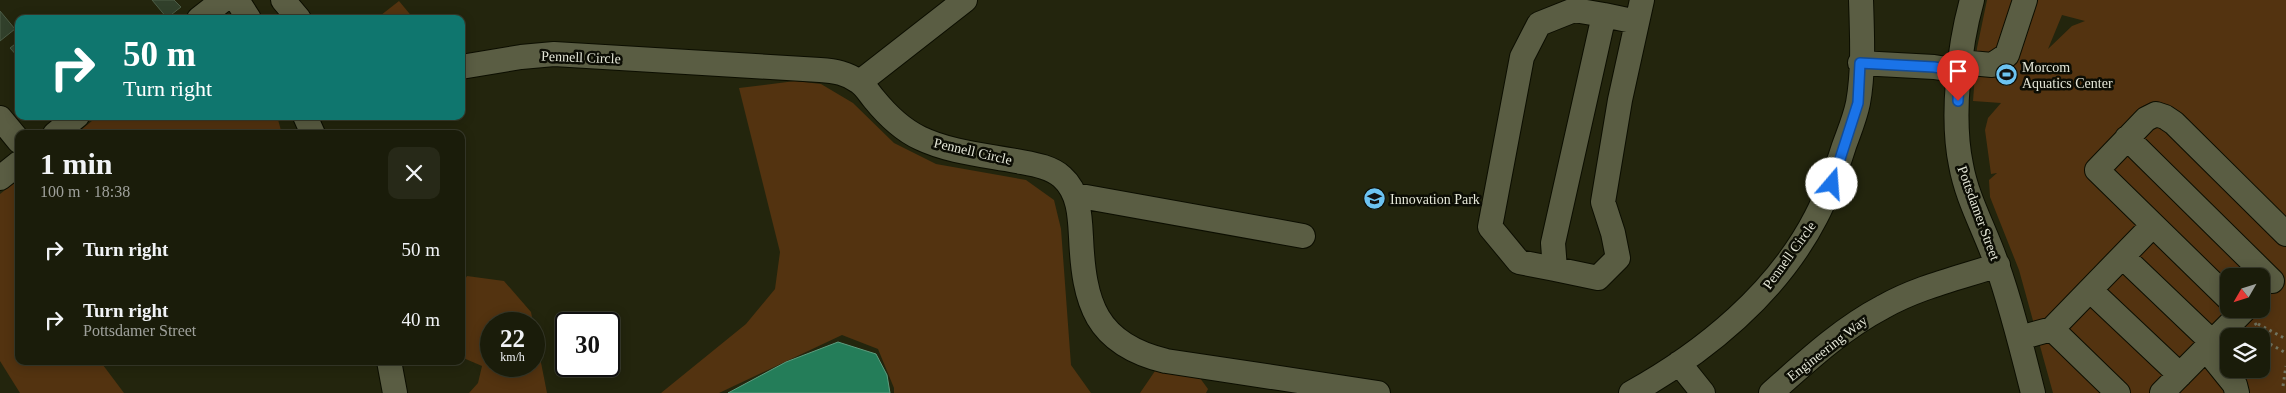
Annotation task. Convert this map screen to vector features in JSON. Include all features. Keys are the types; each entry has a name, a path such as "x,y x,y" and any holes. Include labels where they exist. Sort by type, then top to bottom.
{"street":[{"path":"204,15 223,0"},
{"path":"237,0 246,15"},
{"path":"283,0 296,15"},
{"path":"860,82 965,0"},
{"name":"Pennell Circle","path":"1631,393 1679,364 1741,314 1777,276 1799,246 1816,218 1832,184 1858,103 1860,0"},
{"name":"Pottsdamer Street","path":"1972,0 1959,66 1958,134 1961,165 1968,191 1998,266 2034,393"},
{"path":"1860,63 1934,67 1992,65 2007,55 2025,0"},
{"path":"1574,10 1604,15 1640,11 1620,100 1602,202 1613,233 1618,258 1598,278 1519,262 1490,226 1522,57 1539,24 1574,10"},
{"path":"1555,269 1553,243 1604,15"},
{"name":"Pennell Circle","path":"465,66 520,57 569,55 843,73 860,82 892,119 919,138 946,147 1048,169 1062,177 1075,195 1080,217 1082,267 1089,300 1097,317 1119,342 1132,351 1166,361 1288,386 1378,393"},
{"path":"2220,289 2097,170 2146,119 2156,114 2174,123 2286,234"},
{"path":"0,118 15,136"},
{"path":"60,130 72,120"},
{"path":"2128,138 2273,280"},
{"path":"0,178 15,166"},
{"path":"1075,195 1303,236"},
{"path":"2019,338 2052,329 2153,225"},
{"path":"2123,257 2209,345 2235,385 2237,393"},
{"name":"Engineering Way","path":"1771,393 1839,335 1884,306 1907,295 1998,266"},
{"path":"2090,290 2180,375"},
{"path":"2162,393 2238,318"},
{"path":"2052,329 2118,393"},
{"path":"1679,364 1703,393"},
{"path":"390,365 394,393"}],"path":[{"path":"2249,318 2270,344 2286,353"},
{"path":"2253,318 2286,339"},
{"path":"2283,386 2286,366"}],"shaded area":[{"path":"1987,0 2286,0 2286,393 2053,393 2019,270 1990,197 1989,180 1997,173 1991,174 1985,130 1988,118 2001,103 1973,101 1977,48","holes":["2062,15 2085,21 2072,26 2048,49"]},
{"path":"399,1 411,15 381,15"},
{"path":"795,81 821,84 853,103 894,143 936,164 1026,180 1054,200 1061,229 1071,365 1091,393 894,393 894,388 878,349 842,335 719,393 661,393 746,324 775,289 780,252 739,88"},
{"path":"93,120 278,120 281,130 81,130"},
{"path":"15,182 15,365 103,365 124,393 20,393 0,361 0,194"},
{"path":"467,276 504,281 531,312 480,312 480,365 465,359 465,279"},
{"path":"838,342 876,354 887,375 890,393 728,393 786,362"},
{"path":"1155,371 1197,374 1208,389 1206,393 1140,393"},
{"path":"480,374 480,377 544,377 547,393 469,393 478,383"}],"building":[{"path":"152,0 174,0 181,7 171,15 164,15"},
{"path":"0,11 15,29 0,41"},
{"path":"15,44 15,54 10,48"}],"place":[{"name":"Morcom Aquatics Center","path":"2006,75"},
{"name":"Innovation Park","path":"1374,199"}],"route":[{"path":"1832,184 1858,103 1860,63 1934,67 1959,71 1958,101"}]}
